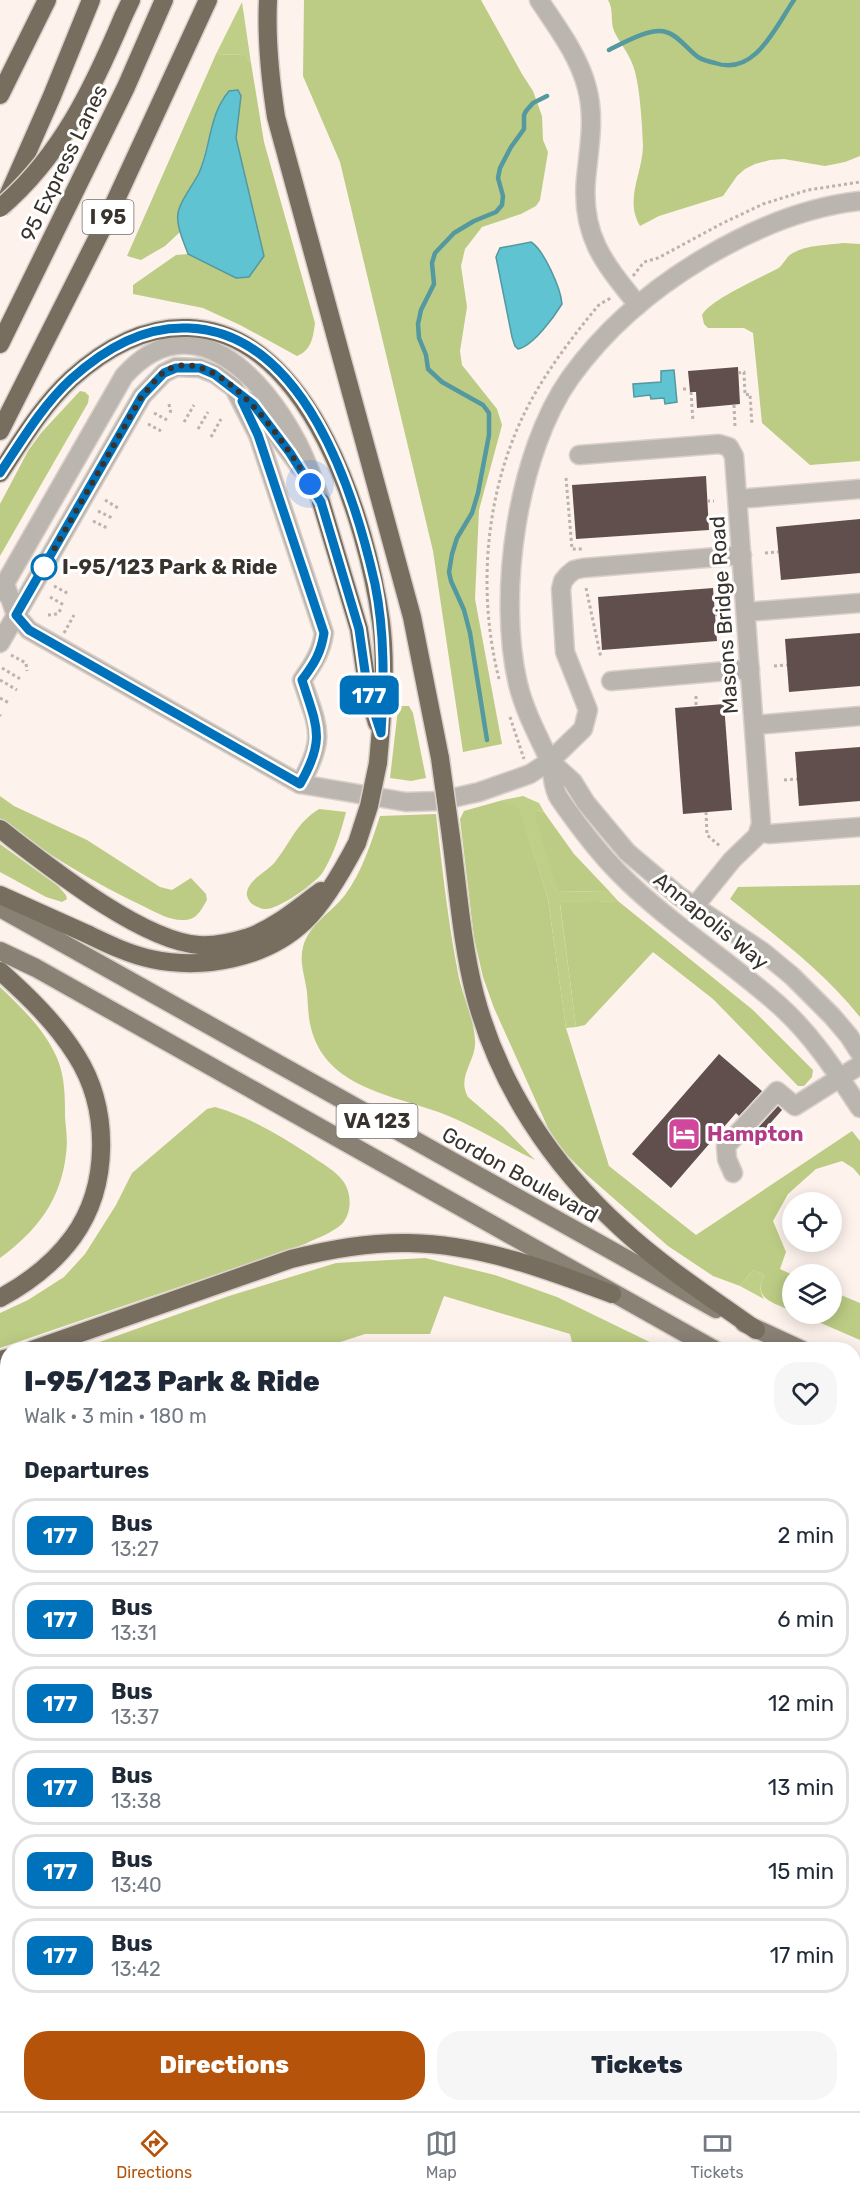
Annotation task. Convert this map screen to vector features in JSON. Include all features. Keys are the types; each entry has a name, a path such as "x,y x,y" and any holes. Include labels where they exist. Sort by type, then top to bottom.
{"highway":[{"path":"0,95 48,0"},
{"path":"0,213 52,96 91,0"},
{"name":"95 Express Lanes","path":"0,344 126,87 164,0"},
{"name":"I 95","path":"0,431 107,219 208,0"},
{"path":"268,0 269,71 276,117 412,617 440,758 466,956 489,1038 530,1122 550,1153 573,1180 621,1229 756,1330"},
{"path":"0,208 38,168 82,108 127,8"},
{"path":"0,473 47,405 70,380 93,360 118,345 147,333 172,327 196,328 238,339 277,368 295,389 310,411 333,456 354,511 375,586 381,625 384,691 378,763 369,806 357,843 337,879 305,921 269,945 245,955 221,961 195,964 150,959 125,951 0,895"},
{"path":"321,502 359,629 368,693 381,733"},
{"path":"0,829 43,862 133,922 163,936 199,945 230,942 273,926 337,879"},
{"path":"0,970 32,1000 77,1056 94,1097 101,1146 94,1194 78,1229 51,1263 0,1298"},
{"path":"55,1342 291,1259 327,1250 372,1244 409,1242 458,1248 502,1257 612,1294"}],"main road":[{"name":"Gordon Boulevard","path":"0,908 560,1224 756,1330 784,1342"},
{"name":"VA 123","path":"0,951 36,968 700,1342"}],"street":[{"path":"539,0 572,52 587,88 591,136 586,199 594,242 607,266 638,305"},
{"name":"Annapolis Way","path":"860,201 795,216 756,230 726,245 697,262 638,305 610,329 589,352 558,396 531,460 514,537 511,565 511,617 518,682 524,703 550,760 555,793 592,845 619,874 781,1008 808,1035 860,1108"},
{"path":"321,502 308,464 296,441 267,394 255,381 221,354 207,347 189,344 172,345 153,352 136,363 124,376 2,588 16,615 29,630 300,784 406,802 439,801 479,792 523,778 550,760 580,734 588,714 587,705 567,659 561,590 563,581 574,570 742,555"},
{"path":"5,648 16,615 142,396 164,373 176,368 200,368 214,374 234,388 253,404 271,427 300,467 321,502"},
{"path":"234,388 258,435 324,633 322,647 316,660 302,680 317,726 318,738 313,761 300,784"},
{"name":"Masons Bridge Road","path":"579,455 726,445 731,449 734,456 738,499 762,818 759,832"},
{"path":"738,499 860,489"},
{"path":"746,612 860,603"},
{"path":"611,681 750,669"},
{"path":"755,725 860,716"},
{"name":"Annapolis Way","path":"550,760 573,782 586,802 627,852 694,907 763,952 792,976 832,1016 860,1053"},
{"path":"694,907 732,860 759,832 769,834 860,827"},
{"path":"733,1173 727,1159 726,1146 777,1090 795,1106 860,1065"}],"path":[{"path":"638,272 644,262"},
{"path":"597,306 607,302"},
{"path":"738,373 744,372 745,394 750,394 752,425"},
{"path":"683,389 690,391 693,422"},
{"path":"169,404 171,414"},
{"path":"184,422 194,405"},
{"path":"734,405 735,426"},
{"path":"198,429 208,412"},
{"path":"154,413 167,420"},
{"path":"211,437 221,419"},
{"path":"148,424 161,431"},
{"path":"566,478 572,549 582,549"},
{"path":"105,500 118,508"},
{"path":"707,501 714,501"},
{"path":"98,511 112,518"},
{"path":"569,513 574,512"},
{"path":"93,521 106,528"},
{"path":"765,553 778,552"},
{"path":"54,586 69,594"},
{"path":"586,588 601,658"},
{"path":"48,615 57,614 63,606 50,597"},
{"path":"715,615 723,614"},
{"path":"63,634 74,615"},
{"path":"594,625 600,624"},
{"path":"5,648 26,663 27,671"},
{"path":"774,666 787,665"},
{"path":"2,668 22,680"},
{"path":"0,680 17,690"},
{"path":"696,696 696,706"},
{"path":"0,698 9,703"},
{"path":"783,780 797,779"},
{"path":"706,812 707,835 720,847"}],"green space":[{"path":"304,0 481,0 533,91 542,116 543,140 548,152 540,200 536,206 521,214 482,227 465,249 461,266 467,307 460,351 462,365 497,409 502,425 479,510 475,599 502,744 463,752 433,551 340,162 303,76"},
{"path":"608,0 860,0 860,156 825,166 784,159 755,164 737,176 723,196 659,216 640,226 634,206 643,145 639,91 632,63 614,31"},
{"path":"242,2 251,63 245,55 216,54"},
{"path":"216,54 245,55 251,63 264,142 315,323 309,347 297,356 203,308 133,294 133,285 176,255 188,254 236,278 264,256 236,138 241,96 229,91 222,99 213,123 199,173 178,211 180,232 165,246 141,260 127,256"},
{"path":"843,243 860,244 860,461 810,465 762,423 753,333 744,328 708,328 704,324 702,315 725,296 777,269 793,253 811,247"},
{"path":"80,391 89,396 88,403 0,556 0,504 28,451 41,433"},
{"path":"401,706 409,706 413,713 426,778 411,781 390,778 398,709"},
{"path":"0,796 14,806 87,840 160,887 172,890 191,878 206,894 207,900 195,916 188,920 179,920 164,916 126,898 70,867 0,819"},
{"path":"523,796 539,803 544,812 536,810 557,891 610,892 618,901 560,904 576,1027 566,1028 548,899 520,810 503,800"},
{"path":"503,800 520,809 548,899 566,1028 609,1166 696,1235 852,1131 860,1141 860,1176 842,1161 816,1169 790,1192 782,1192 782,1205 773,1221 782,1242 782,1252 786,1252 780,1269 782,1270 782,1307 768,1300 761,1291 763,1274 753,1270 740,1286 713,1276 668,1246 587,1175 563,1151 548,1128 494,1008 483,977 474,938 460,819 464,811"},
{"path":"319,809 346,812 337,843 323,872 305,889 279,905 265,909 252,904 247,894 248,887 275,862 299,827"},
{"path":"536,810 544,812 574,854 610,892 557,891 535,817"},
{"path":"436,814 454,953 475,1040 473,1055 465,1075 465,1089 468,1097 503,1127 535,1160 453,1118 383,1094 346,1077 331,1064 319,1048 311,1028 302,958 303,947 310,932 351,886 366,857 380,816"},
{"path":"0,844 58,886 67,899 62,902 46,897 0,872"},
{"path":"860,885 860,1017 815,969 730,899 738,887"},
{"path":"618,901 753,1010 813,1070 812,1077 804,1086 798,1086 713,999 653,952 585,1025 576,1027 560,903"},
{"path":"0,987 25,1011 57,1058 64,1087 67,1145 63,1171 53,1200 36,1225 0,1258"},
{"path":"215,1107 240,1116 287,1141 336,1173 346,1186 349,1197 348,1214 342,1224 305,1244 18,1342 0,1342 0,1313 28,1300 64,1277 85,1254 116,1205 132,1173 207,1109"},
{"path":"425,1258 495,1275 557,1297 650,1342 572,1342 570,1334 444,1296 430,1334 365,1334 340,1342 100,1342 229,1296 336,1263"},
{"path":"753,1270 763,1274 761,1289 764,1299 740,1286"},
{"path":"842,1296 860,1303 860,1340 823,1324 842,1324"}],"water":[{"path":"238,90 241,96 236,138 264,256 249,277 236,278 188,254 180,232 178,214 203,163 214,120 222,100 229,91"},
{"path":"531,242 551,270 562,304 536,337 518,349 512,337 496,257 500,248"},
{"path":"674,370 677,402 665,404 664,398 651,399 650,395 634,397 633,384 661,382 661,371"}],"building":[{"path":"738,367 740,404 697,408 696,392 690,392 688,371"},
{"path":"706,476 709,530 576,539 572,485"},
{"path":"860,519 860,573 781,580 776,527"},
{"path":"713,588 717,641 602,650 598,597"},
{"path":"860,633 860,686 789,692 785,639"},
{"path":"724,704 732,810 683,814 675,708"},
{"path":"860,747 860,801 799,806 795,752"},
{"name":"Hampton","path":"719,1054 762,1091 739,1116 736,1113 671,1188 632,1154"},
{"path":"778,1106 782,1110 760,1135 756,1130"}],"waterway":[{"path":"609,50 637,36 660,31 675,36 704,60 729,65 742,63 763,46 794,0"},
{"path":"487,740 470,633 464,610 449,572 457,538 472,513 478,493 489,435 489,413 483,405 442,382 428,369 426,355 419,338 418,324 421,310 434,284 432,263 435,253 454,233 496,212 502,205 503,196 498,178 500,168 524,129 526,111 533,103 547,96"}],"bus line":[{"name":"177","path":"0,473 24,435 70,380 93,360 118,345 147,333 172,327 196,328 220,333 238,339 277,368 310,411 333,456 363,538 375,586 381,625 384,691 381,733 368,693 359,629 321,502 300,467 253,404 214,374 200,368 188,366 164,373 142,396 16,615 29,630 300,784 313,761 318,738 317,726 302,680 316,660 322,647 324,633 258,435 242,401"}],"place":[{"name":"I-95/123 Park & Ride","path":"44,567"},
{"name":"Hampton","path":"684,1134"}],"route":[{"path":"44,567 142,396 164,373 176,368 188,366 214,374 253,404 310,484"}]}
